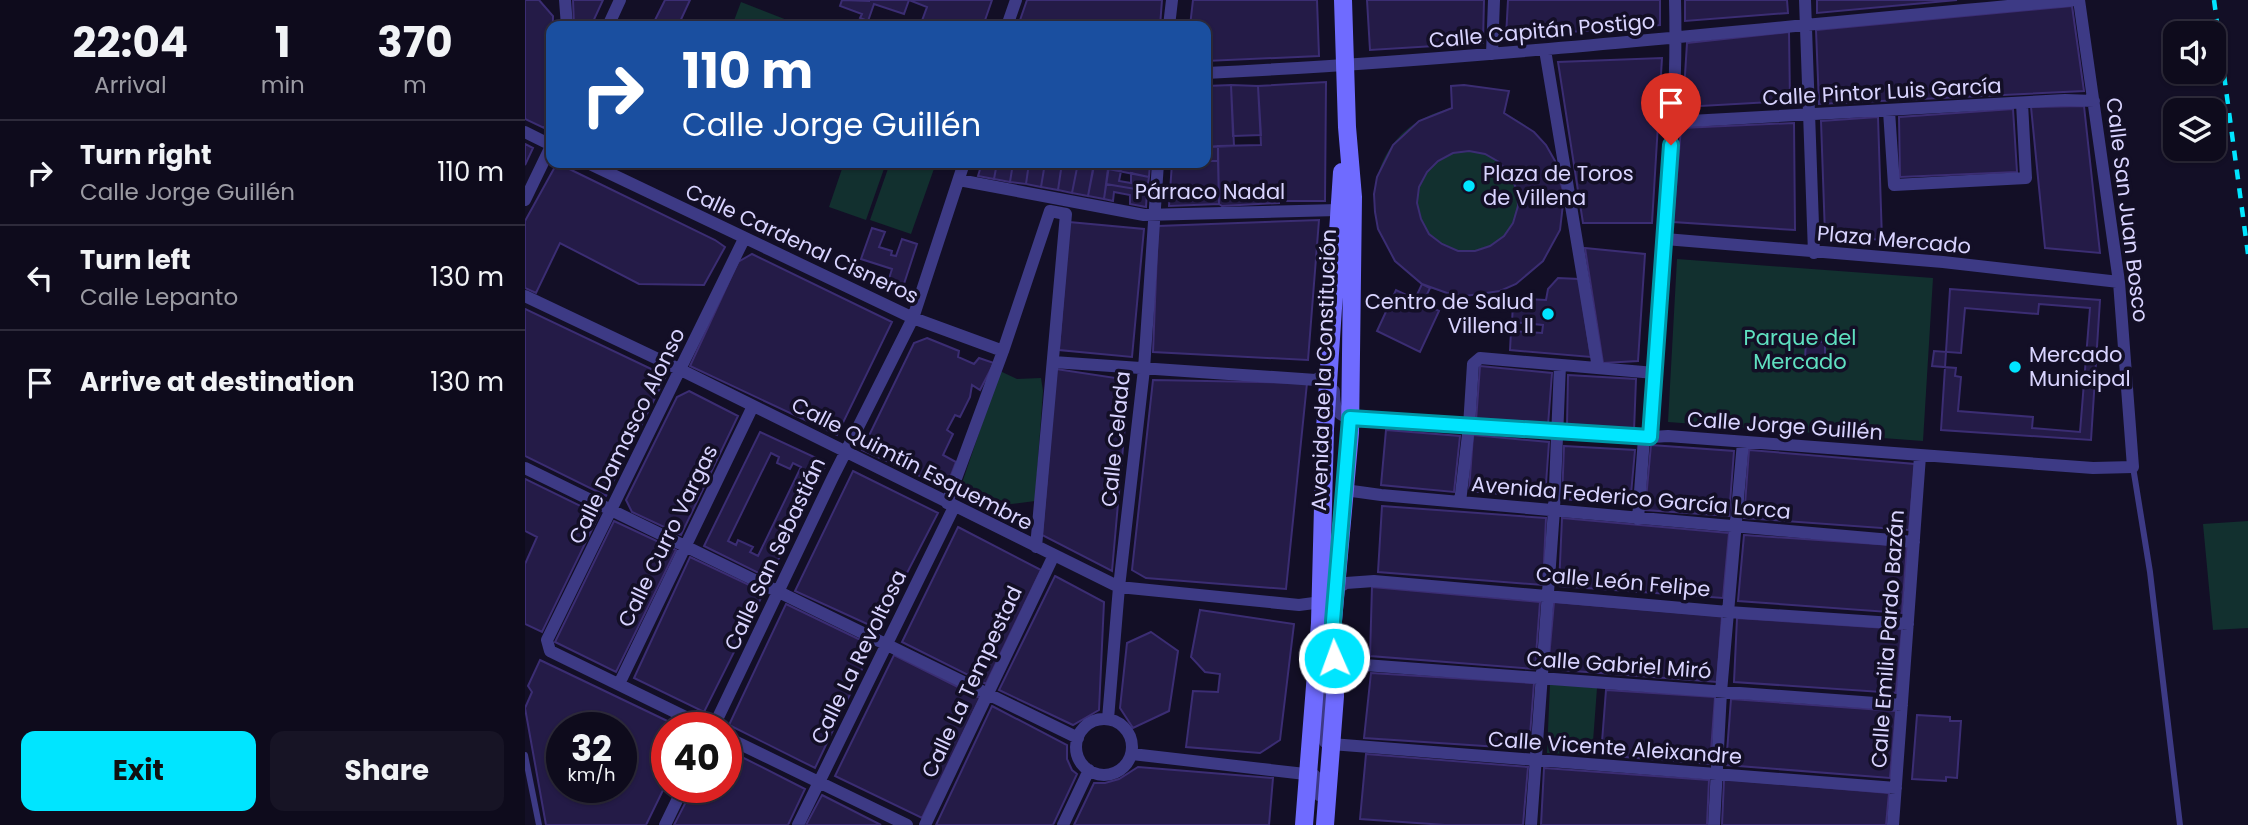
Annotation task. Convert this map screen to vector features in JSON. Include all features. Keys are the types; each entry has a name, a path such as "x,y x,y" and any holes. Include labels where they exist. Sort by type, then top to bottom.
{"street":[{"path":"565,0 566,21"},
{"path":"610,21 620,0"},
{"path":"1009,21 1016,0"},
{"path":"1170,21 1172,0"},
{"name":"Avenida de la Constitución","path":"1325,824 1335,696 1332,641 1350,418 1353,197 1347,127 1343,0"},
{"path":"1492,54 1494,0"},
{"path":"1638,519 1655,373 1665,239 1676,39 1675,0"},
{"path":"1805,0 1814,253"},
{"name":"Calle Capitán Postigo","path":"1211,74 1347,66 1676,39 1806,23 2077,0"},
{"name":"Calle San Juan Bosco","path":"2077,0 2119,282 2133,467"},
{"path":"1545,50 1598,368"},
{"name":"Calle Pintor Luis García","path":"1672,122 2094,101"},
{"path":"1889,111 1894,185 2026,178 2022,103"},
{"path":"1304,825 1321,623 1329,371 1338,210 1347,127"},
{"path":"525,132 546,142"},
{"path":"525,200 546,156"},
{"name":"Calle Cardenal Cisneros","path":"598,168 913,318 1003,351"},
{"name":"Calle San Sebastián","path":"718,712 913,318 963,168"},
{"name":"Calle Celada","path":"1108,719 1119,587 1144,369 1158,168"},
{"name":"Párraco Nadal","path":"959,180 1144,215 1338,210"},
{"name":"Calle La Revoltosa","path":"798,825 887,644 950,505 1050,211 1066,214 1053,362"},
{"name":"Calle Damasco Alonso","path":"618,684 550,651 547,640 744,239"},
{"name":"Plaza Mercado","path":"1665,239 1943,262 2119,282"},
{"name":"Calle Quimtín Esquembre","path":"525,296 753,405 1119,587 1300,605 1314,604 1321,600"},
{"path":"1332,320 1337,346 1335,408 1338,413 1350,418"},
{"path":"1460,502 1473,364 1480,358 1655,373"},
{"path":"1036,547 1053,362 1316,380 1329,371"},
{"path":"1531,825 1554,510 1560,365"},
{"name":"Calle Curro Vargas","path":"618,684 753,405"},
{"name":"Calle Jorge Guillén","path":"1350,418 1743,442 2093,468 2133,467"},
{"path":"1714,825 1721,692 1743,442"},
{"name":"Calle Emilia Pardo Bazán","path":"1893,825 1920,456"},
{"path":"525,468 1078,738"},
{"name":"Avenida Federico García Lorca","path":"1345,487 1352,491 1460,502 1914,542"},
{"name":"Calle La Tempestad","path":"925,825 1054,555"},
{"name":"Calle León Felipe","path":"1336,588 1357,581 1374,580 1728,612 1908,624"},
{"path":"1321,600 1336,588"},
{"path":"1300,605 1321,623"},
{"name":"Calle Gabriel Miró","path":"1334,658 1350,664 1902,705"},
{"path":"1317,683 1323,702 1321,735 1325,742 1331,744"},
{"path":"618,684 677,712"},
{"path":"1108,719 1128,732 1132,754 1122,769 1106,775 1089,770 1078,756 1078,738 1087,725 1108,719"},
{"path":"742,744 907,825"},
{"name":"Calle Vicente Aleixandre","path":"1331,744 1896,788"},
{"path":"1132,754 1314,775 1320,782 1325,824"},
{"path":"1063,825 1089,770"},
{"path":"665,825 676,803"}],"lane":[{"path":"2133,467 2150,572 2180,825"},
{"path":"525,755 539,825"}],"green space":[{"path":"741,2 787,20 787,21 734,21"},
{"name":"Plaza de Toros de Villena","path":"1464,85 1509,91 1504,113 1527,126 1546,145 1559,170 1564,196 1561,221 1552,245 1537,266 1517,283 1493,293 1466,296 1437,290 1413,277 1394,258 1381,234 1375,208 1377,181 1386,155 1409,127 1426,117 1451,108 1451,86"},
{"path":"842,168 884,168 866,220 829,207"},
{"path":"888,168 934,168 911,234 870,220"},
{"name":"Parque del Mercado","path":"1677,259 1933,278 1923,441 1668,422"},
{"path":"1000,371 1017,379 1041,378 1043,391 1035,501 1011,504 961,486"},
{"path":"2248,521 2248,628 2213,630 2203,524"},
{"path":"1550,684 1597,688 1592,755 1547,753"}],"building":[{"path":"525,0 539,0 553,16 553,21 546,21 546,124 544,128 525,119"},
{"path":"573,0 603,0 593,21 574,21"},
{"path":"665,0 690,0 680,21 654,21"},
{"path":"842,0 909,0 904,14 874,4 868,21 860,18 862,14 840,6"},
{"path":"909,0 992,0 985,21 922,21 927,7"},
{"path":"1027,0 1162,0 1160,21 1020,21"},
{"path":"1193,0 1317,0 1319,56 1211,61 1211,21 1191,21"},
{"path":"1367,0 1484,0 1483,43 1370,50"},
{"path":"1508,0 1660,0 1660,25 1506,37"},
{"path":"1685,0 1787,0 1788,13 1685,21"},
{"path":"1817,0 1957,0 1817,13"},
{"path":"2072,6 2084,91 1819,104 1816,30"},
{"path":"1789,32 1790,101 1683,107 1687,43"},
{"path":"1662,58 1652,223 1583,223 1558,62"},
{"path":"1326,82 1325,201 1219,204 1218,146 1261,145 1258,86"},
{"path":"1231,85 1234,146 1211,147 1211,86"},
{"path":"1231,85 1258,86 1261,135 1233,136"},
{"name":"Plaza de Toros de Villena","path":"1464,85 1509,91 1504,113 1534,132 1546,145 1555,161 1564,195 1560,230 1543,261 1516,284 1500,291 1465,296 1422,284 1395,261 1378,229 1374,194 1377,177 1393,145 1419,121 1452,108 1451,86","holes":["1469,151 1485,154 1499,162 1510,175 1517,190 1518,206 1513,223 1504,236 1490,246 1475,251 1458,251 1429,234 1417,203 1419,187 1427,172 1438,161 1453,153"]},
{"path":"2084,106 2100,253 2045,248 2031,107"},
{"path":"2013,109 2017,172 1900,177 1899,117"},
{"path":"1878,117 1882,240 1825,235 1821,121"},
{"path":"1794,123 1795,230 1673,222 1681,128"},
{"path":"525,144 533,148 525,165"},
{"path":"1218,146 1218,161 1211,161 1211,147"},
{"path":"1211,161 1218,161 1219,204 1169,206 1172,168 1211,168"},
{"path":"554,168 567,168 725,247 704,285 639,284 560,243 536,293 525,288 525,221"},
{"path":"980,168 996,168 994,179 978,176"},
{"path":"996,168 1012,168 1010,182 994,179"},
{"path":"1012,168 1028,168 1026,184 1010,182"},
{"path":"1028,168 1044,169 1041,187 1026,184"},
{"path":"1044,168 1061,168 1058,190 1041,187"},
{"path":"1061,168 1077,168 1072,193 1058,190"},
{"path":"1077,168 1094,168 1088,196 1072,193"},
{"path":"1093,168 1109,168 1104,199 1088,196"},
{"path":"1150,168 1149,177 1108,169"},
{"path":"1108,169 1121,171 1119,181 1131,183 1131,173 1149,177 1147,191 1106,184"},
{"path":"1106,184 1147,191 1146,207 1130,204 1130,195 1114,192 1113,201 1104,199"},
{"path":"1319,220 1308,360 1153,352 1158,226"},
{"path":"1069,222 1144,229 1132,357 1059,350"},
{"path":"872,228 885,232 879,247 892,251 891,255 896,256 902,239 917,244 902,290 887,285 892,269 861,259"},
{"path":"1585,248 1645,254 1638,361 1603,363"},
{"path":"752,254 892,322 837,435 690,366 738,262"},
{"name":"Centro de Salud Villena II","path":"1558,278 1579,279 1591,357 1510,350 1511,331 1542,333 1543,325 1512,322 1513,304 1526,305 1527,299 1546,300 1548,289"},
{"path":"1422,284 1430,288 1423,303 1439,311 1420,352 1377,331 1396,290 1415,299"},
{"name":"Mercado Municipal","path":"1950,289 2100,300 2091,440 1941,430"},
{"name":"Mercado Municipal","path":"2039,304 2090,308 2080,432 2032,428 2033,417 1958,411 1961,377 1955,376 1956,368 1932,366 1934,351 1961,353 1965,308 2038,314"},
{"path":"525,309 666,376 606,496 525,456"},
{"path":"927,338 959,351 958,357 974,364 979,358 994,363 980,390 972,385 970,397 960,417 955,415 947,430 953,434 943,455 956,462 946,488 862,450 914,343"},
{"path":"1806,341 1825,342 1825,360 1805,359"},
{"path":"1480,366 1552,373 1548,425 1476,421"},
{"path":"1056,369 1129,380 1112,571 1042,535"},
{"path":"1568,375 1636,379 1634,431 1567,426"},
{"path":"1153,380 1307,383 1286,589 1146,578 1132,570"},
{"path":"689,391 738,416 681,535 632,512 626,500 677,397"},
{"path":"1386,430 1460,436 1454,492 1381,485"},
{"path":"760,432 827,463 769,578 704,546","holes":["771,453 779,457 777,463 790,469 793,463 801,467 758,556 750,552 753,547 738,540 736,545 728,541"]},
{"path":"1473,435 1549,442 1545,498 1469,491"},
{"path":"1651,445 1734,451 1729,516 1645,510"},
{"path":"1564,446 1635,450 1630,505 1562,499"},
{"path":"1749,450 1915,464 1909,530 1744,518"},
{"path":"853,471 938,513 878,629 795,591"},
{"path":"525,479 599,515 542,632 525,624 525,564 537,537 525,531"},
{"path":"1382,506 1546,518 1543,585 1378,572"},
{"path":"1562,518 1729,533 1723,598 1559,586"},
{"path":"614,521 676,550 616,672 555,642"},
{"path":"958,527 1041,570 986,684 902,642"},
{"path":"1744,535 1907,546 1902,613 1738,601"},
{"path":"690,557 764,592 704,712 634,678"},
{"path":"1055,576 1104,602 1099,710 1073,725 999,690"},
{"path":"1372,587 1540,602 1535,669 1370,656"},
{"path":"1554,602 1722,616 1717,682 1548,669"},
{"path":"786,604 873,646 815,768 742,732 742,712 735,712"},
{"path":"1200,610 1294,624 1280,740 1260,753 1186,747 1193,691 1218,692 1220,674 1205,672 1191,657"},
{"path":"1737,618 1902,629 1896,693 1734,682"},
{"path":"1151,632 1178,651 1169,711 1133,728 1120,708 1127,643"},
{"path":"894,655 980,698 922,818 835,776"},
{"path":"540,660 651,713 651,803 657,803 646,825 546,825 525,708 532,692 528,686"},
{"path":"1371,673 1534,683 1529,749 1364,738"},
{"path":"1606,690 1715,697 1710,764 1601,755"},
{"path":"1731,699 1896,711 1890,778 1726,765"},
{"path":"992,706 1067,745 1067,759 1077,774 1053,825 936,825"},
{"path":"1917,715 1950,717 1950,721 1961,721 1957,778 1946,777 1946,781 1912,779"},
{"path":"1366,754 1528,767 1523,825 1445,825 1360,819"},
{"path":"742,757 805,789 788,825 674,825 685,803 742,803"},
{"path":"1138,767 1273,778 1269,825 1074,825 1094,783 1119,779"},
{"path":"1544,768 1709,780 1707,825 1541,825"},
{"path":"1724,779 1889,793 1886,825 1722,825"},
{"path":"822,795 881,825 806,825"}],"railway":[{"path":"2214,0 2248,254"}],"place":[{"name":"Plaza de Toros de Villena","path":"1469,186"},
{"name":"Centro de Salud Villena II","path":"1548,314"},
{"name":"Mercado Municipal","path":"2015,367"}],"route":[{"path":"1334,658 1333,621 1350,418 1650,437 1671,145"}]}
